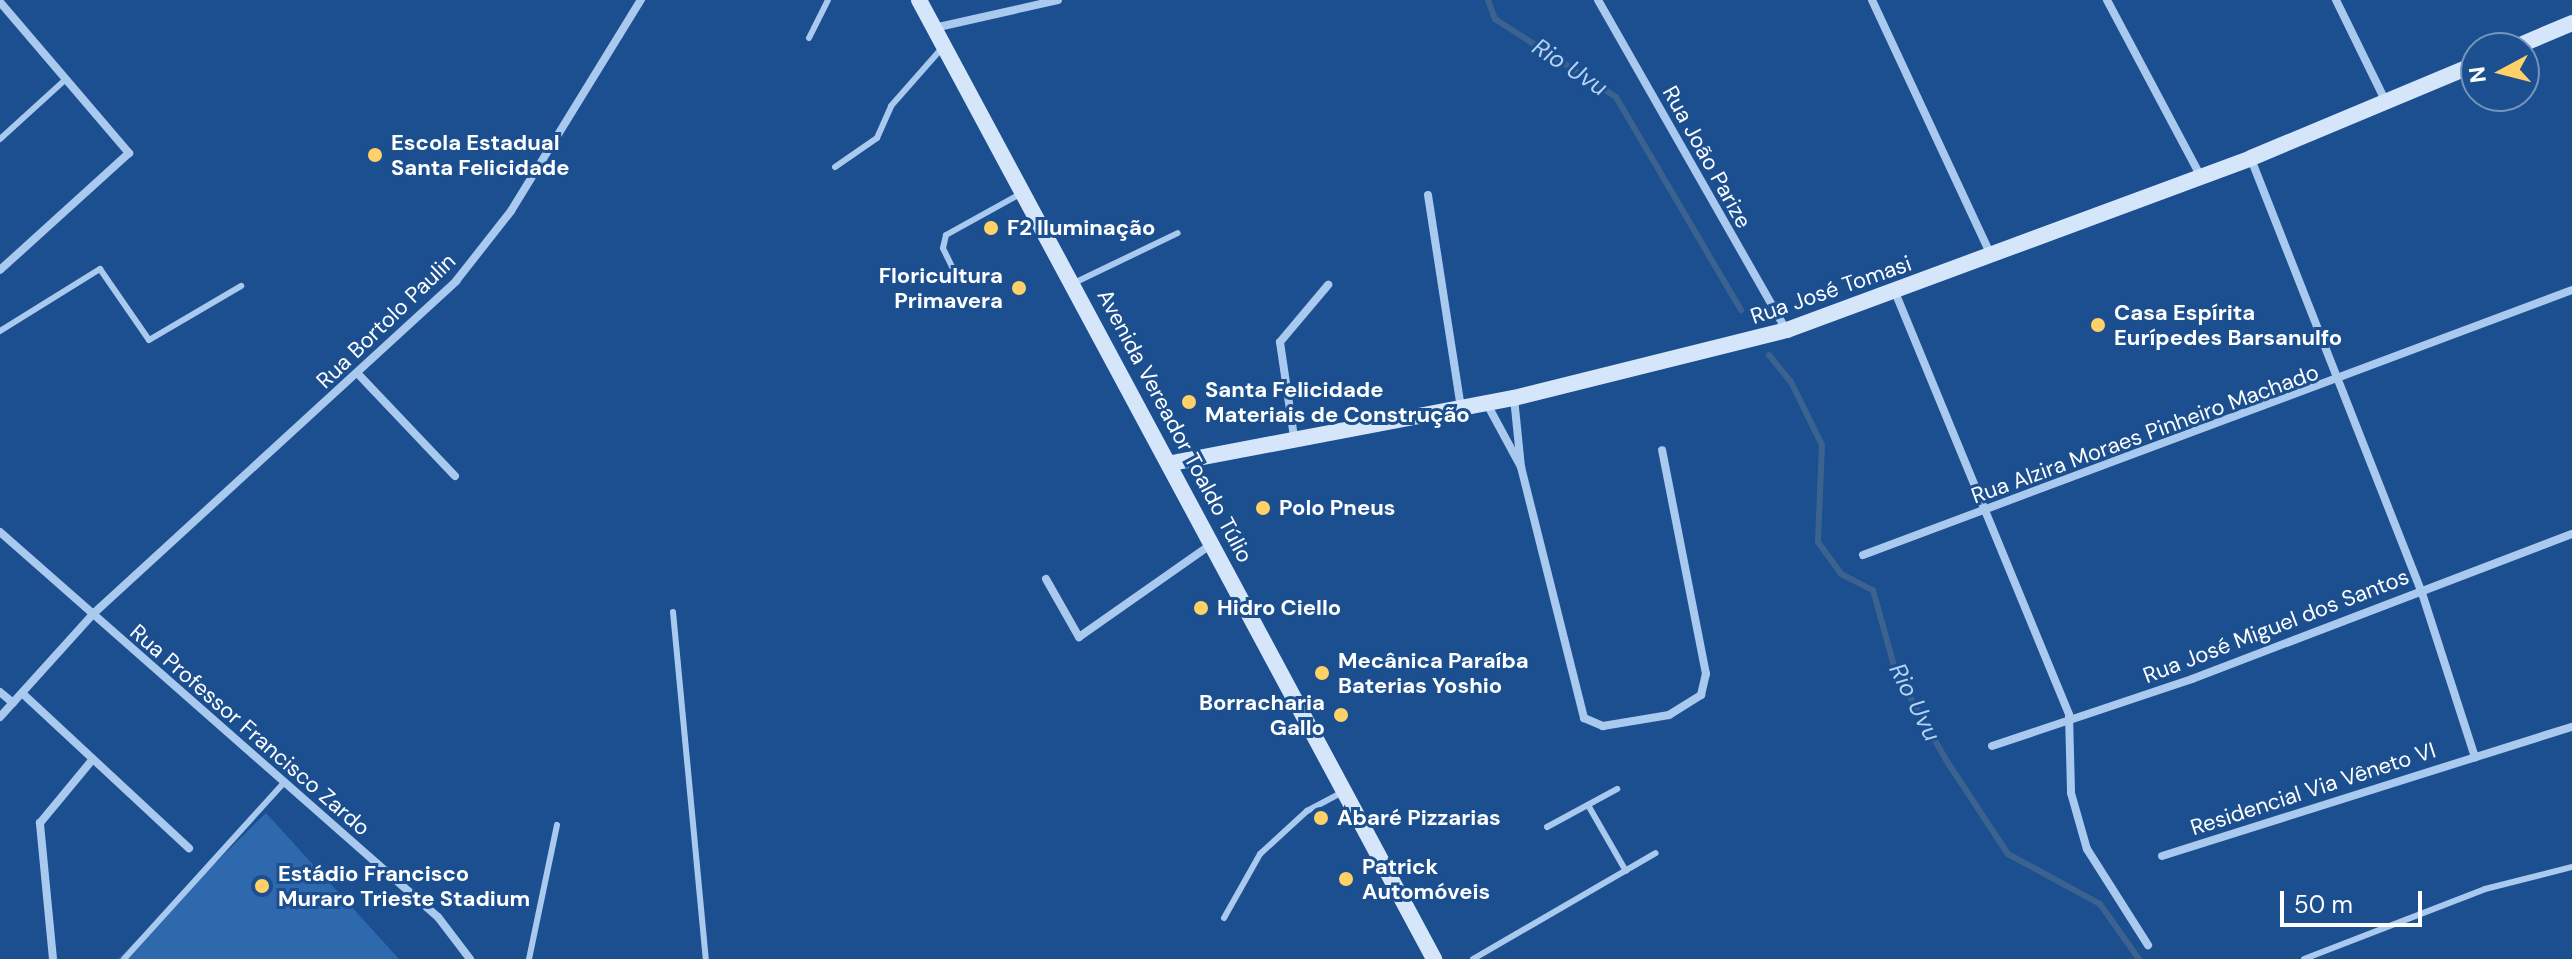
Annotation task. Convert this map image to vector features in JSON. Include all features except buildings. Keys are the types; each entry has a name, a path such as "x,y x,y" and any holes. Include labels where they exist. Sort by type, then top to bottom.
{"street":[{"name":"Rua Bortolo Paulin","path":"0,717 93,614 360,376 485,246 641,0"},
{"name":"Avenida Vereador Toaldo Túlio","path":"919,0 1172,463 1434,959"},
{"path":"934,28 1058,0"},
{"name":"Rua João Parize","path":"1598,0 1787,330"},
{"path":"1872,0 1991,255"},
{"path":"2107,0 2200,175"},
{"path":"2336,0 2386,102"},
{"path":"0,2 129,153 0,270"},
{"path":"2540,37 2572,23"},
{"name":"Rua José Tomasi","path":"1172,463 1294,437 1487,404 1787,330 2251,158 2460,71"},
{"path":"2251,158 2336,382 2421,590 2475,757"},
{"path":"1428,195 1461,409"},
{"path":"1294,437 1280,342 1328,285"},
{"name":"Rua Alzira Moraes Pinheiro Machado","path":"1863,555 1985,513 2336,382 2572,290"},
{"path":"1895,292 2069,715 2071,793 2087,849 2148,945"},
{"path":"360,376 455,476"},
{"path":"1514,398 1521,467 1580,705 1584,718 1603,726 1669,715 1701,695 1706,674 1662,450"},
{"path":"1487,404 1521,467"},
{"name":"Rua Professor Francisco Zardo","path":"0,532 282,785 438,917 470,959"},
{"name":"Rua José Miguel dos Santos","path":"1992,746 2069,715 2192,679 2572,534"},
{"path":"1046,579 1079,637 1213,544"},
{"path":"0,692 13,703"},
{"path":"22,693 189,848"},
{"name":"Residencial Via Vêneto VI","path":"2162,856 2572,727"},
{"path":"53,959 40,823 93,759"}],"lane":[{"path":"809,38 828,0"},
{"path":"835,167 877,138 891,106 943,46"},
{"path":"0,139 66,79"},
{"path":"958,279 943,248 946,235 1023,192"},
{"path":"1074,283 1178,233"},
{"path":"0,331 100,269 149,340 241,286"},
{"path":"673,612 706,959"},
{"path":"124,959 282,785"},
{"path":"1547,827 1617,789"},
{"path":"1224,918 1263,851 1307,811 1344,792"},
{"path":"1588,805 1626,871"},
{"path":"529,959 557,825"},
{"path":"1473,959 1656,853"},
{"path":"2304,959 2485,889 2572,867"}],"shaded area":[{"name":"Estádio Francisco Muraro Trieste Stadium","path":"266,813 399,959 118,959"}],"waterway":[{"name":"Rio Uvu","path":"1488,0 1495,19 1616,97 1741,310"},
{"name":"Rio Uvu","path":"1769,355 1791,382 1822,445 1818,542 1841,574 1873,590 1896,673 1948,763 2008,854 2100,904 2139,959"}],"place":[{"name":"Escola Estadual Santa Felicidade","path":"375,155"},
{"name":"F2 Iluminação","path":"991,228"},
{"name":"Floricultura Primavera","path":"1019,288"},
{"name":"Casa Espírita Eurípedes Barsanulfo","path":"2098,325"},
{"name":"Santa Felicidade Materiais de Construção","path":"1189,402"},
{"name":"Polo Pneus","path":"1263,508"},
{"name":"Hidro Ciello","path":"1201,608"},
{"name":"Mecânica Paraíba Baterias Yoshio","path":"1322,673"},
{"name":"Borracharia Gallo","path":"1341,715"},
{"name":"Abaré Pizzarias","path":"1321,818"},
{"name":"Patrick Automóveis","path":"1346,879"},
{"name":"Estádio Francisco Muraro Trieste Stadium","path":"262,886"}]}
